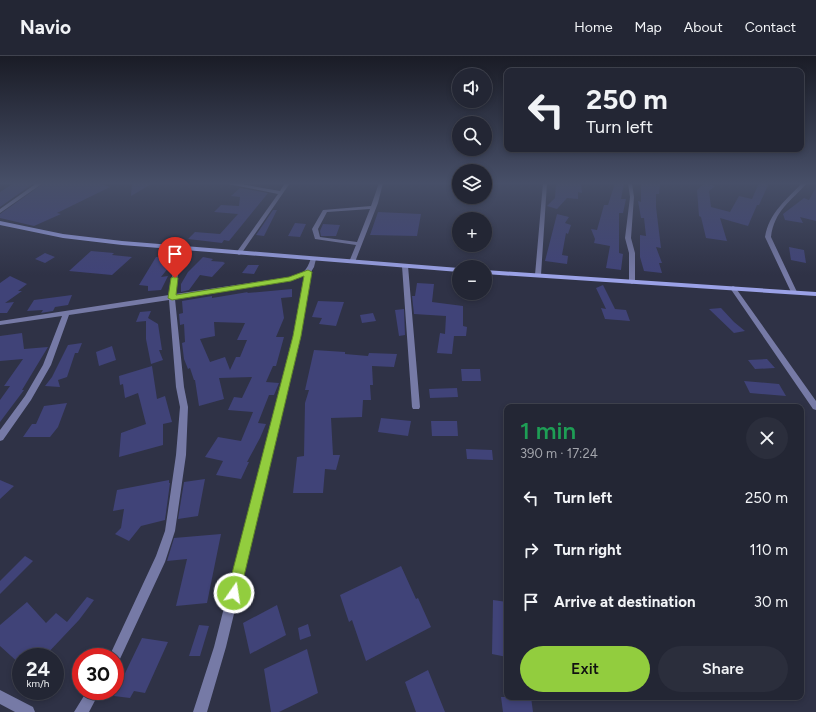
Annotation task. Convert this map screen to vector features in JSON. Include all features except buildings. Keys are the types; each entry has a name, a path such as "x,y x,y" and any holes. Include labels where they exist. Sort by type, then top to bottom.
{"street":[{"path":"239,253 266,214"},
{"path":"324,214 315,229 317,238 359,244"},
{"path":"352,262 370,214"},
{"path":"538,276 543,214"},
{"path":"630,214 628,238 632,253 632,282"},
{"path":"775,214 769,227 768,237 794,292"},
{"path":"0,223 63,236 178,248 452,269"},
{"path":"119,648 162,558 170,531 181,455 184,407 180,387 172,298 172,286 180,260 178,248"},
{"path":"200,712 220,647 232,601 297,336 308,272 312,267 313,259"},
{"path":"405,266 416,407"},
{"path":"0,323 291,279 308,272"},
{"path":"492,273 816,294"},
{"path":"733,288 816,407"},
{"path":"0,437 28,398 47,365 66,314"},
{"path":"0,697 28,712"},
{"path":"81,712 88,700"}],"route":[{"path":"175,278 172,286 172,298 291,279 308,272 297,336 234,593"}]}
